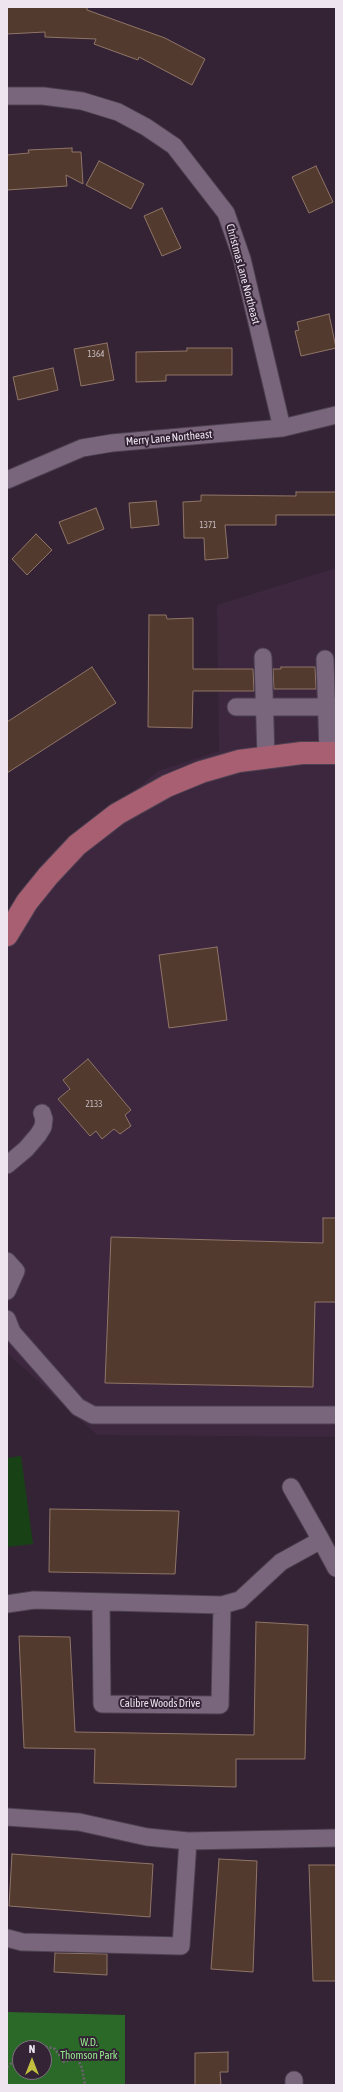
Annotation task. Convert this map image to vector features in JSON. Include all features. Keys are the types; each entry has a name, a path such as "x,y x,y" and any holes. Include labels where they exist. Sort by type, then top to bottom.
{"main road":[{"path":"7,935 27,902 48,876 77,845 117,814 167,786 201,772 239,761 302,753 332,753"}],"street":[{"name":"Christmas Lane Northeast","path":"7,96 43,96 82,101 118,112 146,127 174,146 226,213 242,260 282,428"},
{"name":"Merry Lane Northeast","path":"7,480 82,448 120,442 282,428 336,415"},
{"path":"263,656 266,757"},
{"path":"325,659 331,707 332,753"},
{"path":"236,707 331,707"},
{"path":"7,1165 26,1149 38,1135 43,1127 44,1119 42,1113"},
{"path":"7,1261 16,1272 7,1291"},
{"path":"7,1319 12,1332 78,1407 93,1415 336,1415"},
{"path":"291,1487 336,1568"},
{"path":"7,1604 34,1600 101,1603 222,1604 240,1600 281,1562 321,1540"},
{"name":"Calibre Woods Drive","path":"101,1603 102,1704 220,1705 222,1604"},
{"path":"7,1817 79,1822 147,1837 188,1841 215,1842 336,1838"},
{"path":"7,1938 22,1942 181,1946 188,1841"}],"path":[{"path":"52,2049 56,2051 64,2062 77,2058 82,2068 85,2085"}],"shaded area":[{"path":"336,568 336,1437 97,1435 7,1353 7,923 99,820 158,771 219,751 217,605"}],"green space":[{"path":"21,1456 33,1544 7,1547 7,1458"},
{"name":"W.D. Thomson Park","path":"7,2012 125,2015 125,2085 7,2085"}],"building":[{"path":"7,7 87,7 87,10 165,38 205,59 192,85 139,57 138,60 94,44 96,39 45,37 45,32 7,34"},
{"path":"72,148 72,152 81,152 83,184 66,175 67,186 7,190 7,155 29,153 28,150"},
{"path":"99,161 144,184 131,209 86,185"},
{"path":"316,166 333,202 309,213 292,177"},
{"path":"162,208 181,248 162,256 144,216"},
{"path":"329,314 336,348 301,356 295,331 299,330 297,322"},
{"path":"107,343 114,380 81,386 74,349"},
{"path":"187,348 232,348 232,375 166,375 166,381 136,382 136,352 187,351"},
{"path":"53,368 58,390 18,400 13,377"},
{"path":"296,492 336,492 336,515 276,515 276,525 225,525 228,558 205,560 204,538 184,538 183,502 201,501 201,495 296,496"},
{"path":"156,501 159,525 131,528 129,503"},
{"path":"96,508 104,529 68,544 59,522"},
{"path":"36,534 52,550 27,575 12,559"},
{"path":"149,615 166,615 167,619 193,618 193,669 253,669 254,691 193,691 192,728 148,727"},
{"path":"92,667 116,703 7,773 7,722"},
{"path":"281,667 315,667 316,689 274,689 273,669 281,669"},
{"path":"217,947 227,1020 169,1028 159,955"},
{"path":"88,1059 131,1110 125,1115 131,1126 120,1134 114,1129 102,1139 96,1131 90,1136 58,1099 70,1089 63,1080"},
{"path":"323,1218 336,1218 336,1302 315,1302 313,1387 105,1383 111,1237 323,1243"},
{"path":"50,1509 179,1511 175,1574 49,1572"},
{"path":"256,1622 308,1625 305,1759 236,1759 236,1787 94,1783 95,1749 24,1748 19,1636 70,1637 75,1732 254,1735"},
{"path":"12,1854 153,1864 150,1917 9,1906"},
{"path":"219,1859 257,1861 253,1972 211,1969"},
{"path":"309,1865 336,1865 336,1981 313,1981"},
{"path":"55,1953 107,1954 107,1975 54,1972"},
{"path":"228,2052 228,2072 220,2072 221,2085 195,2085 195,2053"}]}
